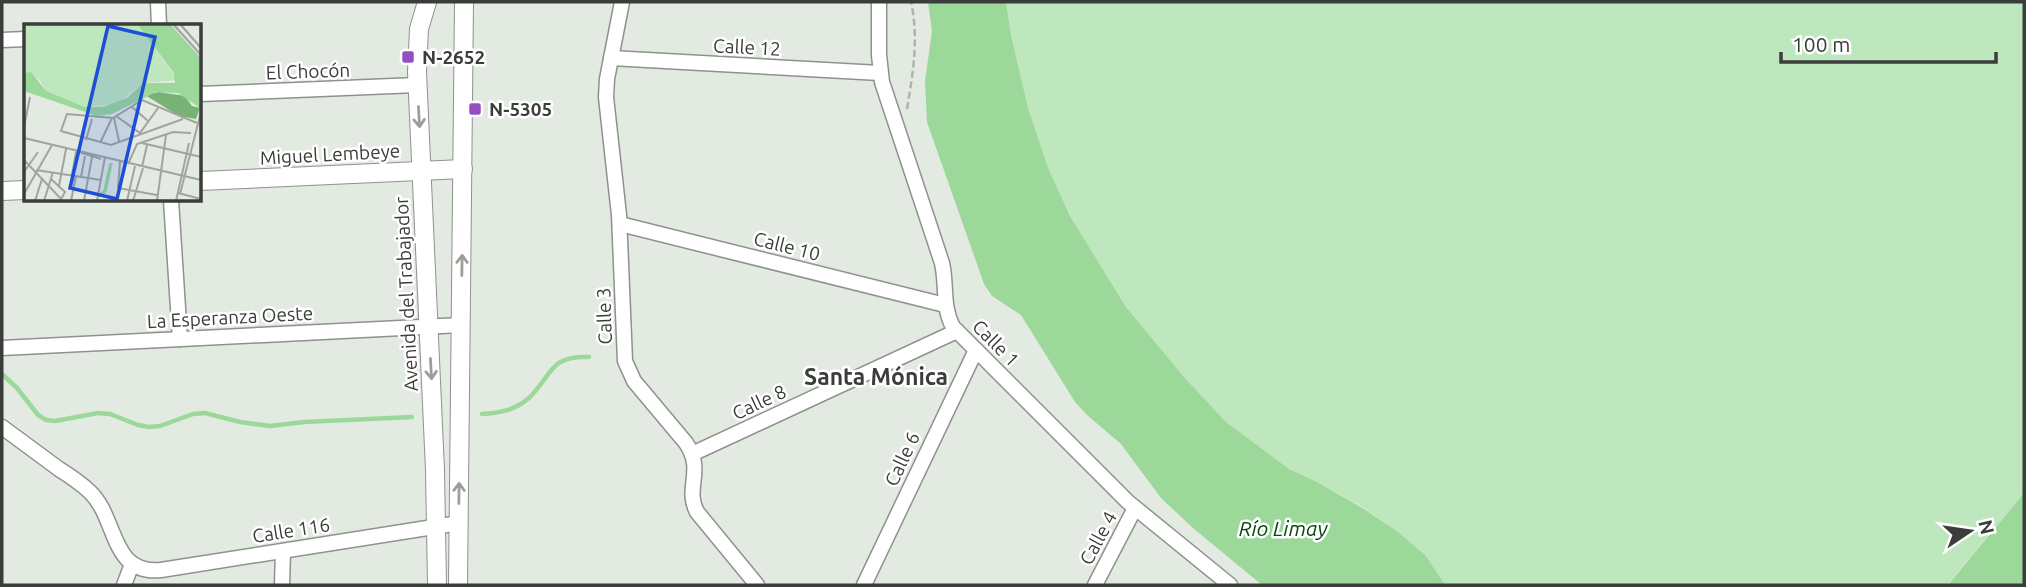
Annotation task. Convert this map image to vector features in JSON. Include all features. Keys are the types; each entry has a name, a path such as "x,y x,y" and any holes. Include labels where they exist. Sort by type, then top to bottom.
{"street":[{"path":"158,2 159,24"},
{"name":"Avenida del Trabajador","path":"427,2 419,29 418,85 437,526 436,585"},
{"path":"458,585 464,2"},
{"name":"Calle 3","path":"622,2 607,79 606,106 620,224 624,354 634,381 686,443 692,454"},
{"name":"Calle 1","path":"879,2 880,73 942,263 948,317 957,331 1135,508 1230,585"},
{"path":"2,40 24,39"},
{"name":"Calle 12","path":"611,58 880,73"},
{"name":"El Chocón","path":"201,94 418,85"},
{"name":"Miguel Lembeye","path":"201,181 463,169"},
{"path":"2,191 24,190"},
{"path":"171,201 180,339"},
{"name":"Calle 10","path":"620,224 945,305"},
{"name":"La Esperanza Oeste","path":"2,348 461,325"},
{"name":"Calle 8","path":"692,454 957,331"},
{"name":"Calle 6","path":"864,585 976,350"},
{"path":"2,426 90,492 103,510 119,547 132,565 124,585"},
{"path":"692,454 696,472 692,493 694,508 757,585"},
{"name":"Calle 4","path":"1095,585 1135,508"},
{"name":"Calle 116","path":"132,565 141,569 161,570 458,523"},
{"path":"282,585 283,551"}],"path":[{"path":"906,119 915,58 914,13 911,2"}],"shaded area":[{"path":"1006,2 2024,2 2024,493 1947,585 1445,585 1426,556 1397,531 1364,508 1289,469 1226,422 1183,376 1126,307 1070,216 1048,168 1028,108"}],"water":[{"name":"Río Limay","path":"928,2 1006,2 1028,108 1048,168 1070,216 1126,307 1183,376 1226,422 1289,469 1317,482 1397,531 1426,556 1445,585 1262,585 1161,498 1121,444 1075,402 1021,315 992,296 984,284 927,122 925,81 932,31"},
{"path":"2024,493 2024,585 1948,585"}],"waterway":[{"path":"482,414 513,408 529,398 559,363 566,359 589,357"},
{"path":"2,374 38,415 55,421 98,413 110,414 149,427 205,413 270,426 412,417"}],"place":[{"name":"N-2652","path":"408,57"},
{"name":"N-5305","path":"475,109"}],"district":[{"name":"Santa Mónica","path":"876,376"}]}
